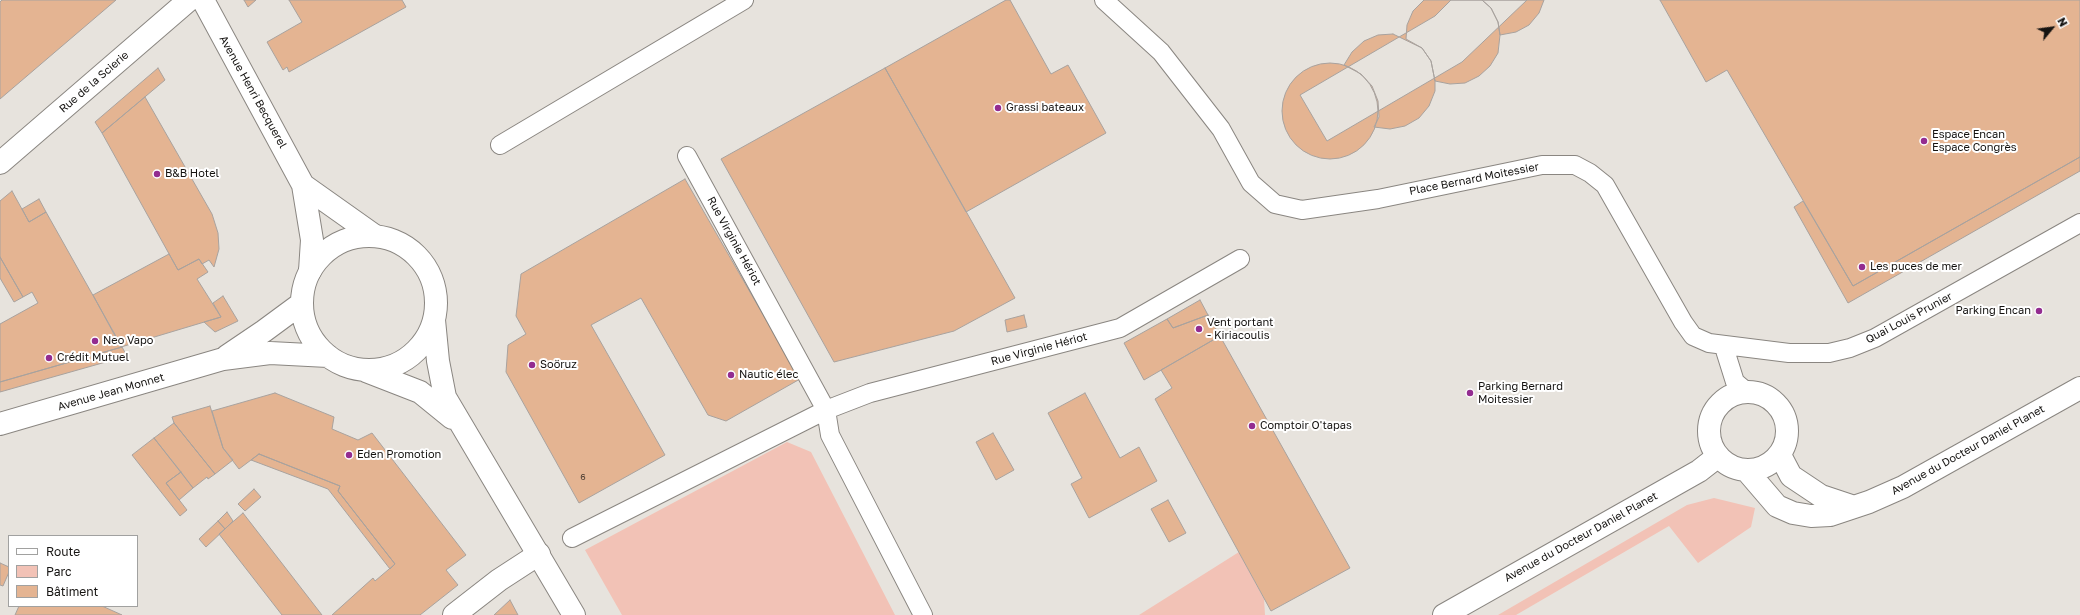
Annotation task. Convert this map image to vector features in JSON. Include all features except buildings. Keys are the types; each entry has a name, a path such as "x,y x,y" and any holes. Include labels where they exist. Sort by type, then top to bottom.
{"street":[{"name":"Rue de la Scierie","path":"0,163 189,0"},
{"name":"Avenue Henri Becquerel","path":"203,0 303,185"},
{"path":"303,185 375,236"},
{"path":"303,185 312,240 310,271"},
{"path":"472,445 449,415 420,392 364,370 345,365 328,356 314,341 305,323 302,303 304,286 310,271 318,259 330,248 344,241 360,236 375,236 394,241 411,250 424,265 433,282 436,301 434,320 444,397 574,615"},
{"name":"Avenue Jean Monnet","path":"223,359 264,332 302,303"},
{"path":"364,370 387,368 408,358 424,341 434,320"},
{"name":"Avenue Jean Monnet","path":"0,424 223,359 270,353 328,356"},
{"name":"Avenue du Docteur Daniel Planet","path":"1747,471 1777,506 1793,513 1812,516 1830,515 1903,487 2080,388"},
{"path":"1736,393 1758,393 1769,397 1777,404 1784,416 1788,429 1786,443 1780,455 1771,464 1760,470 1747,471 1731,467 1717,457 1711,445 1709,431 1711,418 1718,406 1726,398 1736,393"},
{"path":"1780,455 1791,476 1821,496 1854,507"},
{"name":"Avenue du Docteur Daniel Planet","path":"1444,615 1699,471 1717,457"},
{"path":"454,615 498,580 539,554"}],"lane":[{"path":"500,145 744,0"},
{"name":"Place Bernard Moitessier","path":"1104,0 1161,52 1221,128 1251,183 1275,204 1302,210 1378,199 1542,165 1575,165 1590,172 1605,186 1683,322"},
{"name":"Rue Virginie Hériot","path":"687,156 826,410 830,435 923,615"},
{"name":"Quai Louis Prunier","path":"1683,322 1693,336 1709,343 1724,346 1789,353 1829,353 1850,348 1875,338 2080,223"},
{"name":"Rue Virginie Hériot","path":"572,538 826,410 870,393 1120,328 1240,259"},
{"path":"1724,346 1735,382 1747,392"}],"green space":[{"path":"787,442 811,452 895,615 622,615 585,550"},
{"path":"1714,498 1755,508 1751,527 1698,563 1669,526 1516,615 1498,615 1687,505"},
{"path":"1239,552 1264,599 1265,615 1139,615"}],"place":[{"name":"Grassi bateaux","path":"998,108"},
{"name":"Espace Encan Espace Congrès","path":"1924,141"},
{"name":"B&B Hotel","path":"157,174"},
{"name":"Les puces de mer","path":"1862,267"},
{"name":"Parking Encan","path":"2039,311"},
{"name":"Vent portant - Kiriacoulis","path":"1199,329"},
{"name":"Neo Vapo","path":"95,341"},
{"name":"Crédit Mutuel","path":"49,358"},
{"name":"Soöruz","path":"532,365"},
{"name":"Nautic élec","path":"731,375"},
{"name":"Parking Bernard Moitessier","path":"1470,393"},
{"name":"Comptoir O'tapas","path":"1252,426"},
{"name":"Eden Promotion","path":"349,455"}]}
